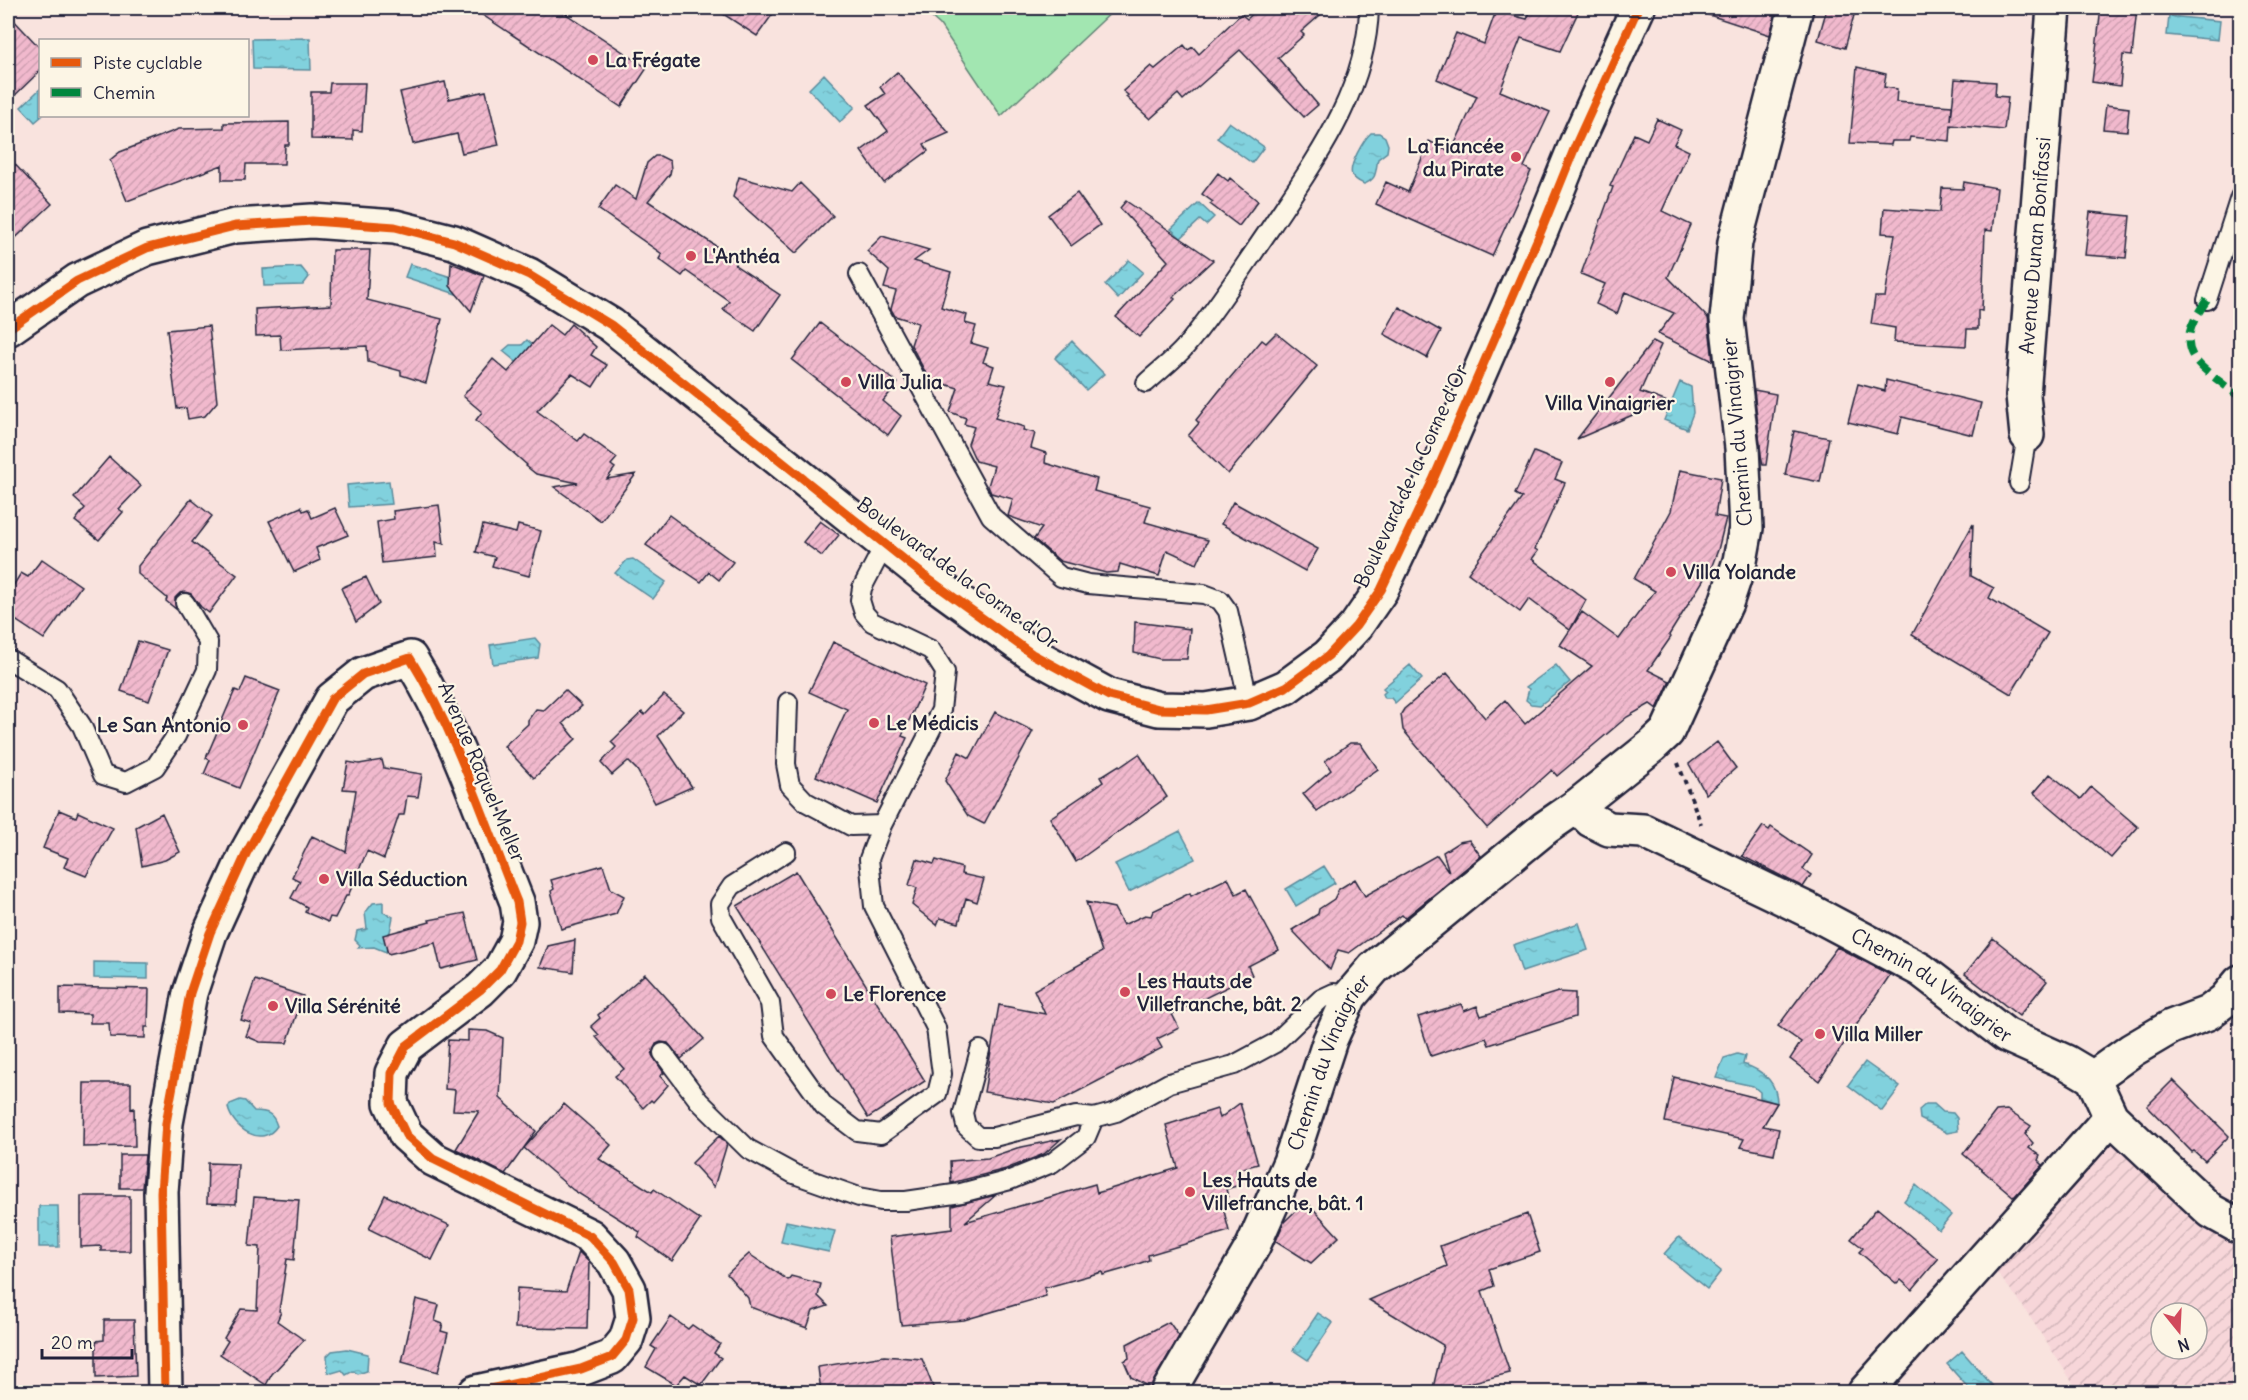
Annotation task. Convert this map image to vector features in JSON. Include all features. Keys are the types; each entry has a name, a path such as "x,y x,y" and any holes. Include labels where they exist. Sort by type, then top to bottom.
{"street":[{"name":"Boulevard de la Corne d'Or","path":"8,329 77,281 147,248 235,226 312,221 395,227 454,242 529,275 611,325 885,544 1032,654 1109,696 1159,709 1206,710 1249,703 1286,687 1328,656 1356,626 1381,590 1433,480 1577,142 1638,8"},
{"name":"Chemin du Vinaigrier","path":"1168,1392 1253,1246 1290,1162 1330,1040 1350,996 1374,968 1667,732 1726,603 1740,561 1746,528 1746,496 1727,319 1735,242 1796,8"},
{"name":"Avenue Dunan Bonifassi","path":"2027,435 2023,395 2054,8"},
{"name":"Avenue Raquel Meller","path":"165,1392 161,1192 166,1123 190,993 210,933 247,852 332,699 363,674 410,658 435,700 454,743 517,902 520,922 516,941 500,970 480,990 406,1046 392,1073 391,1103 406,1135 433,1159 590,1236 614,1262 624,1280 628,1289 633,1318 626,1340 612,1357 581,1369 476,1392"},
{"name":"Chemin du Vinaigrier","path":"1577,806 1591,820 1609,829 1643,831 1808,910 1922,970 2006,1035 2066,1062 2092,1078"},
{"path":"2241,982 2225,1000 2208,1013 2172,1027 2132,1050 2092,1078 2111,1117 2211,1211 2241,1227"},
{"path":"1865,1392 2111,1117"}],"lane":[{"path":"1146,383 1185,348 1215,309 1322,150 1342,113 1357,78 1369,28 1369,8"},
{"path":"2207,300 2241,198"},
{"path":"859,274 991,516 1061,577 1088,584 1204,594 1220,600 1228,611 1249,703"},
{"name":"Avenue Dunan Bonifassi","path":"2019,483 2027,435"},
{"path":"786,852 732,886 720,904 721,917 770,1003 774,1036 824,1106 856,1131 881,1134 937,1094 942,1074 936,1028 874,906 869,859 882,825 941,710 945,680 945,672 931,650 872,622 864,613 860,600 862,588 885,544"},
{"path":"8,659 57,689 82,726 103,775 126,782 155,767 176,736 207,670 208,642 185,603"},
{"path":"788,702 786,764 790,785 806,802 851,826 882,825"},
{"path":"980,1050 963,1113 966,1126 978,1137 994,1137 1076,1116 1094,1118 1116,1112 1169,1083 1234,1065 1275,1043 1321,999 1334,993 1350,996"},
{"path":"663,1053 699,1101 748,1149 794,1174 859,1197 881,1201 906,1201 961,1193 1010,1179 1052,1163 1086,1137 1094,1118"}],"path":[{"path":"1667,732 1717,866"}],"shaded area":[{"path":"2111,1137 2240,1246 2240,1392 2079,1392 2018,1299 1996,1272"}],"green space":[{"path":"921,8 1116,8 1001,116 940,25"}],"water":[{"path":"2169,16 2220,21 2218,40 2167,35"},
{"path":"310,38 311,70 253,69 252,39"},
{"path":"824,74 855,107 840,122 809,89"},
{"path":"39,90 39,117 41,117 35,122 21,107"},
{"path":"1229,122 1264,147 1252,163 1217,138"},
{"path":"1371,133 1379,133 1385,137 1388,145 1387,152 1378,159 1374,177 1364,184 1352,175 1351,171 1357,153"},
{"path":"1199,203 1214,217 1206,225 1200,220 1181,238 1171,229"},
{"path":"1129,260 1143,272 1118,299 1105,285"},
{"path":"410,264 464,281 459,295 405,277"},
{"path":"301,267 309,277 303,285 264,286 263,269"},
{"path":"527,340 554,363 538,380 503,351 510,345 522,345"},
{"path":"1072,341 1104,374 1086,390 1055,358"},
{"path":"1680,382 1691,387 1693,413 1687,429 1664,420"},
{"path":"389,481 392,504 349,507 347,485"},
{"path":"633,559 666,582 653,599 615,573 627,560"},
{"path":"535,638 540,644 538,658 493,664 490,645"},
{"path":"1410,665 1422,679 1395,703 1391,698 1385,698 1383,694 1386,691 1383,688"},
{"path":"1556,665 1570,682 1540,705 1531,704 1526,700 1529,689 1526,687"},
{"path":"1180,831 1195,859 1129,892 1115,864"},
{"path":"1324,866 1335,883 1296,906 1286,889"},
{"path":"383,902 383,912 393,917 386,952 374,947 358,948 360,945 355,940 357,931 367,929 365,913 373,903"},
{"path":"1579,923 1588,950 1522,972 1513,945"},
{"path":"94,962 148,963 148,979 94,978"},
{"path":"1737,1054 1745,1056 1743,1064 1767,1078 1774,1089 1777,1103 1760,1098 1760,1092 1753,1086 1716,1078 1724,1058"},
{"path":"1865,1062 1900,1087 1882,1111 1848,1085"},
{"path":"240,1100 245,1101 254,1111 269,1114 274,1118 277,1126 271,1133 256,1136 242,1129 228,1108 230,1104"},
{"path":"1926,1104 1934,1104 1943,1112 1953,1113 1957,1118 1958,1131 1947,1133 1920,1119 1919,1110"},
{"path":"1916,1185 1951,1215 1939,1230 1904,1201"},
{"path":"39,1206 58,1206 59,1247 39,1247"},
{"path":"786,1221 835,1231 829,1252 781,1242"},
{"path":"1679,1237 1721,1271 1707,1289 1664,1254"},
{"path":"1318,1313 1333,1323 1308,1360 1293,1350"},
{"path":"347,1349 368,1354 367,1371 358,1374 353,1371 346,1375 342,1370 328,1372 327,1356 332,1351"},
{"path":"1962,1351 1998,1392 1972,1392 1947,1364"}],"building":[{"name":"La Frégate","path":"472,8 557,8 647,68 621,107"},
{"path":"714,8 777,8 757,36"},
{"path":"1259,8 1328,8 1301,32 1304,35 1278,58 1318,105 1304,117 1240,50 1183,100 1178,94 1150,119 1126,97 1128,95 1123,91 1151,66 1155,69 1184,45 1188,50 1193,47 1199,54 1241,14 1247,19"},
{"path":"1532,8 1580,8 1560,51 1521,38 1500,91 1550,112 1524,167 1531,171 1492,256 1376,204 1386,182 1408,192 1429,141 1451,152 1477,96 1437,79 1456,33 1484,44 1496,11 1527,19"},
{"path":"1701,8 1777,8 1770,35 1700,12"},
{"path":"1827,8 1856,8 1845,48 1818,40"},
{"path":"2101,8 2137,8 2132,56 2123,55 2120,86 2092,82"},
{"path":"8,14 39,47 39,72 8,102"},
{"path":"1857,67 1886,74 1884,87 1897,89 1896,102 1952,106 1951,121 1955,79 1996,82 1995,96 2008,97 2004,130 1951,125 1950,141 1910,137 1909,141 1892,141 1891,145 1850,143"},
{"path":"897,72 949,133 924,144 928,151 884,183 861,151 888,131 868,105 885,94 880,87"},
{"path":"445,82 449,99 486,91 499,145 462,153 457,134 413,144 400,92"},
{"path":"330,83 365,83 362,131 353,130 353,140 311,139 311,92 329,92"},
{"path":"2106,105 2129,108 2127,131 2103,129"},
{"path":"1657,119 1681,130 1674,144 1689,151 1662,211 1691,225 1668,277 1708,318 1713,361 1658,334 1674,313 1625,292 1617,314 1596,304 1605,284 1581,274 1613,187 1610,186 1634,134 1647,140"},
{"path":"289,122 289,145 285,145 284,164 246,164 245,180 222,180 222,165 127,201 110,160 120,152 179,129 224,128 224,123"},
{"name":"L'Anthéa","path":"655,156 670,161 671,169 670,174 648,201 737,260 735,265 780,295 755,331 723,309 729,301 686,271 682,276 659,259 662,254 598,209 615,185 636,199 647,163"},
{"path":"8,157 52,204 8,245"},
{"path":"1218,173 1228,181 1230,178 1258,201 1239,226 1210,204 1213,202 1202,194"},
{"path":"739,177 792,192 800,183 833,216 796,253 733,197"},
{"path":"1964,182 1997,188 1992,231 1985,230 1982,311 1978,310 1978,329 1967,329 1966,346 1894,342 1895,328 1871,324 1875,297 1885,297 1895,234 1882,233 1884,208 1940,212 1942,188 1963,189"},
{"path":"1077,193 1100,225 1071,246 1048,215"},
{"path":"1126,201 1213,260 1173,297 1175,299 1139,337 1116,317 1168,261 1120,208"},
{"path":"2090,212 2130,216 2126,258 2085,255"},
{"path":"882,236 929,250 914,261 951,272 941,307 967,315 965,323 976,326 971,343 988,348 983,362 994,366 989,381 1006,385 995,418 1035,433 1031,448 1046,453 1045,463 1097,479 1094,491 1150,506 1145,522 1208,540 1197,564 1167,550 1159,576 1120,564 1118,572 1106,573 1060,561 1034,539 1042,528 1008,516 1013,499 991,493 988,486 994,466 976,461 968,444 974,427 964,424 966,418 950,412 958,388 928,377 911,345 918,323 895,316 891,309 896,291 884,288 889,271 867,251"},
{"path":"332,250 370,250 367,300 442,319 426,383 401,375 401,371 368,362 367,346 281,350 280,335 256,336 255,309 331,305"},
{"path":"451,263 484,276 471,311 450,286"},
{"path":"1399,307 1441,331 1427,358 1384,334"},
{"name":"Villa Julia","path":"820,323 898,383 883,401 901,416 888,435 792,360"},
{"path":"571,324 596,347 591,355 607,365 593,387 572,374 537,411 578,441 584,434 617,458 611,465 615,468 607,479 636,474 601,521 554,487 578,483 536,474 476,420 482,412 463,396 493,359 508,372 549,325 562,335"},
{"path":"209,326 217,402 205,416 188,419 186,408 177,409 167,330"},
{"path":"1276,333 1317,366 1228,474 1188,436 1199,423 1196,420 1262,340 1266,343"},
{"path":"1653,341 1661,345 1640,392 1665,401 1577,439"},
{"path":"1886,380 1981,403 1973,435 1902,417 1898,434 1848,422 1858,384 1885,391"},
{"path":"1754,390 1776,394 1766,465 1763,465 1761,455"},
{"path":"1794,431 1829,438 1820,482 1785,475"},
{"path":"1534,452 1562,463 1555,479 1565,483 1535,549 1538,551 1532,559 1586,600 1570,630 1529,599 1520,612 1468,573 1522,498 1515,494"},
{"path":"109,457 141,486 119,509 123,512 99,540 75,521 85,508 74,498"},
{"path":"1680,470 1721,478 1715,516 1726,518 1711,568 1669,635 1671,637 1648,670 1670,681 1657,709 1650,704 1627,717 1557,776 1552,770 1487,828 1403,730 1401,714 1447,673 1485,718 1505,700 1525,724 1592,666 1560,645 1582,612 1619,639 1655,591 1634,579 1671,511"},
{"path":"191,499 212,516 192,542 237,575 209,613 191,594 185,592 175,598 176,609 166,601 167,598 138,574 138,566"},
{"path":"1233,502 1318,549 1305,571 1221,524"},
{"path":"439,505 444,544 436,542 437,557 382,563 377,522 394,519 393,511"},
{"path":"301,507 303,511 308,509 312,518 335,508 348,535 316,548 320,560 294,572 269,521"},
{"path":"669,515 733,562 719,580 709,572 701,582 646,545"},
{"path":"820,521 839,535 822,556 803,542"},
{"path":"1973,524 1971,576 1994,588 1989,598 2048,633 2011,694 1912,635"},
{"path":"483,525 516,533 518,525 541,531 529,576 492,566 495,557 476,552"},
{"path":"42,559 81,586 44,639 8,615 8,594 21,573 28,577"},
{"path":"366,577 379,604 356,622 341,588"},
{"path":"1135,622 1190,629 1187,659 1160,659 1134,653"},
{"path":"138,641 168,650 149,701 121,691"},
{"name":"Le Médicis","path":"833,642 925,685 902,736 907,738 877,803 816,776 847,709 809,692"},
{"name":"Le San Antonio","path":"246,678 280,691 239,788 204,774 210,760 206,758 235,690 240,692"},
{"path":"565,690 582,706 563,723 576,739 534,778 504,746 528,724 528,720 536,709 544,710"},
{"path":"664,695 683,711 658,736 692,787 655,803 637,770 628,761 612,775 601,763 616,747 611,742 642,712 645,715"},
{"path":"995,712 1033,731 984,824 968,816 945,781 959,752 970,758"},
{"path":"1717,742 1736,768 1706,794 1689,764"},
{"path":"1350,743 1360,743 1378,769 1317,811 1303,794 1331,770 1325,761"},
{"path":"1139,754 1167,797 1076,862 1050,818 1103,782 1100,777"},
{"path":"382,760 384,768 422,774 418,797 407,796 404,815 399,815 384,859 367,851 348,896 335,918 330,917 328,922 305,912 307,907 291,898 300,881 292,877 312,836 346,852 356,790 343,789 348,762 359,764"},
{"path":"2050,774 2081,799 2091,787 2138,827 2111,858 2034,793"},
{"path":"59,810 76,817 78,812 113,828 86,876 64,867 68,858 43,848"},
{"path":"162,813 180,852 165,860 142,866 136,827"},
{"path":"1763,826 1769,830 1771,827 1812,855 1803,869 1811,875 1803,887 1742,856"},
{"path":"1469,840 1481,856 1405,918 1402,915 1349,953 1338,950 1330,970 1292,930 1318,914 1319,909 1334,899 1339,889 1355,879 1365,896 1437,855 1449,872 1443,852 1459,842"},
{"path":"917,859 934,864 936,860 962,868 961,874 984,879 977,902 966,898 959,923 940,918 937,925 912,905 917,888 909,885"},
{"path":"603,865 611,889 624,896 616,914 561,929 551,891 554,889 551,880"},
{"name":"Le Florence","path":"796,871 925,1081 868,1118 737,906"},
{"name":"Les Hauts de Villefranche, bât. 2","path":"1228,878 1236,894 1246,889 1279,950 1248,966 1252,975 1172,1014 1179,1028 1157,1039 1162,1048 1054,1104 984,1092 999,1005 1045,1014 1034,990 1102,952 1086,902 1114,908 1123,925 1145,915 1151,916 1153,911"},
{"path":"465,913 477,960 441,969 435,943 388,954 383,935 430,922 429,920"},
{"path":"1993,938 2047,981 2019,1016 1965,974"},
{"path":"575,940 573,972 540,967 548,946"},
{"path":"1837,947 1890,975 1819,1081 1790,1059 1801,1042 1778,1026"},
{"path":"645,974 704,1039 681,1059 668,1043 656,1044 652,1055 664,1073 660,1076 668,1085 653,1102 651,1100 643,1108 615,1076 624,1069 596,1037 599,1035 591,1026 600,1018 598,1015"},
{"name":"Villa Sérénité","path":"255,980 303,996 287,1043 260,1042 246,1036 251,1023 241,1020"},
{"path":"60,987 149,989 148,1027 145,1027 145,1038 110,1037 109,1023 90,1023 90,1014 60,1013"},
{"path":"1558,992 1575,993 1575,1017 1489,1045 1486,1038 1431,1056 1418,1017 1461,1004 1464,1011 1477,1006 1481,1016"},
{"path":"468,1030 487,1031 503,1038 500,1098 536,1131 505,1174 456,1149 479,1111 453,1110 455,1090 445,1089 448,1040 468,1041"},
{"path":"1674,1077 1777,1103 1763,1126 1779,1129 1774,1154 1740,1147 1744,1139 1665,1122"},
{"path":"2173,1080 2229,1136 2205,1161 2194,1151 2192,1152 2147,1106"},
{"path":"84,1083 131,1083 135,1146 83,1147"},
{"path":"1240,1103 1258,1164 1236,1170 1240,1185 1226,1189 1228,1197 1221,1199 1229,1231 1148,1255 1149,1260 1124,1269 1103,1275 1102,1272 1044,1288 1046,1296 964,1320 901,1325 890,1237 952,1229 952,1206 996,1195 965,1222 1095,1184 1097,1193 1178,1168 1166,1125 1217,1109 1220,1118"},
{"path":"564,1104 611,1145 599,1159 652,1192 654,1189 700,1220 672,1261 638,1237 640,1232 573,1190 524,1148"},
{"path":"2007,1110 2031,1126 2025,1134 2033,1143 2029,1148 2040,1156 2038,1160 2043,1165 2014,1197 1963,1154 1996,1111"},
{"path":"719,1136 727,1144 714,1187 692,1163"},
{"path":"1061,1139 1044,1154 1006,1169 951,1183 950,1161 988,1158 1017,1148"},
{"path":"120,1155 145,1155 142,1188 120,1188"},
{"path":"208,1163 238,1164 236,1204 207,1203"},
{"path":"385,1195 449,1225 432,1260 369,1229"},
{"path":"81,1196 130,1196 130,1251 101,1251 101,1246 81,1247"},
{"path":"254,1197 299,1200 294,1260 287,1259 279,1311 281,1312 277,1321 304,1340 272,1374 266,1385 220,1354 228,1341 224,1338 241,1309 257,1310 260,1247 249,1246"},
{"path":"1306,1201 1339,1237 1311,1263 1276,1241 1284,1222"},
{"path":"1877,1208 1938,1259 1912,1290 1901,1280 1897,1284 1859,1252 1863,1248 1851,1239"},
{"path":"1527,1214 1540,1252 1489,1269 1494,1286 1482,1291 1510,1373 1432,1392 1443,1345 1369,1300 1447,1266 1440,1246"},
{"path":"579,1252 589,1262 587,1329 515,1328 517,1288 566,1291"},
{"path":"749,1254 788,1280 791,1276 821,1284 818,1296 828,1306 813,1311 807,1328 750,1307 748,1298 727,1274"},
{"path":"416,1299 439,1305 435,1321 443,1324 441,1331 448,1333 438,1372 402,1362"},
{"path":"671,1317 688,1329 692,1325 720,1344 714,1353 721,1358 701,1385 685,1375 676,1385 646,1367 656,1349 651,1346"},
{"path":"104,1320 134,1320 136,1376 96,1378 96,1341 104,1340"},
{"path":"1169,1322 1179,1336 1150,1388 1131,1377 1124,1361 1129,1358 1127,1344"},
{"path":"884,1356 922,1359 935,1392 821,1392 818,1367"}],"marked path":[{"path":"2207,300 2195,318 2189,346 2201,366 2240,397"}],"cycle path":[{"path":"8,329 77,281 147,248 235,226 312,221 395,227 454,242 529,275 611,325 931,581 1032,654 1109,696 1159,709 1206,710 1249,703 1286,687 1328,656 1356,626 1381,590 1433,480 1577,142 1638,8"},
{"path":"165,1392 161,1192 166,1123 190,993 210,933 247,852 332,699 363,674 410,658 442,717 469,778 517,902 520,922 516,941 500,970 480,990 406,1046 392,1073 391,1103 406,1135 433,1159 590,1236 614,1262 629,1289 633,1318 626,1340 612,1357 581,1369 476,1392"}],"place":[{"name":"La Frégate","path":"593,60"},
{"name":"La Fiancée du Pirate","path":"1516,157"},
{"name":"L'Anthéa","path":"691,256"},
{"name":"Villa Julia","path":"846,382"},
{"name":"Villa Vinaigrier","path":"1610,382"},
{"name":"Villa Yolande","path":"1671,572"},
{"name":"Le Médicis","path":"874,723"},
{"name":"Le San Antonio","path":"243,725"},
{"name":"Villa Séduction","path":"324,879"},
{"name":"Les Hauts de Villefranche, bât. 2","path":"1125,992"},
{"name":"Le Florence","path":"831,994"},
{"name":"Villa Sérénité","path":"273,1006"},
{"name":"Villa Miller","path":"1820,1034"},
{"name":"Les Hauts de Villefranche, bât. 1","path":"1190,1192"}]}
